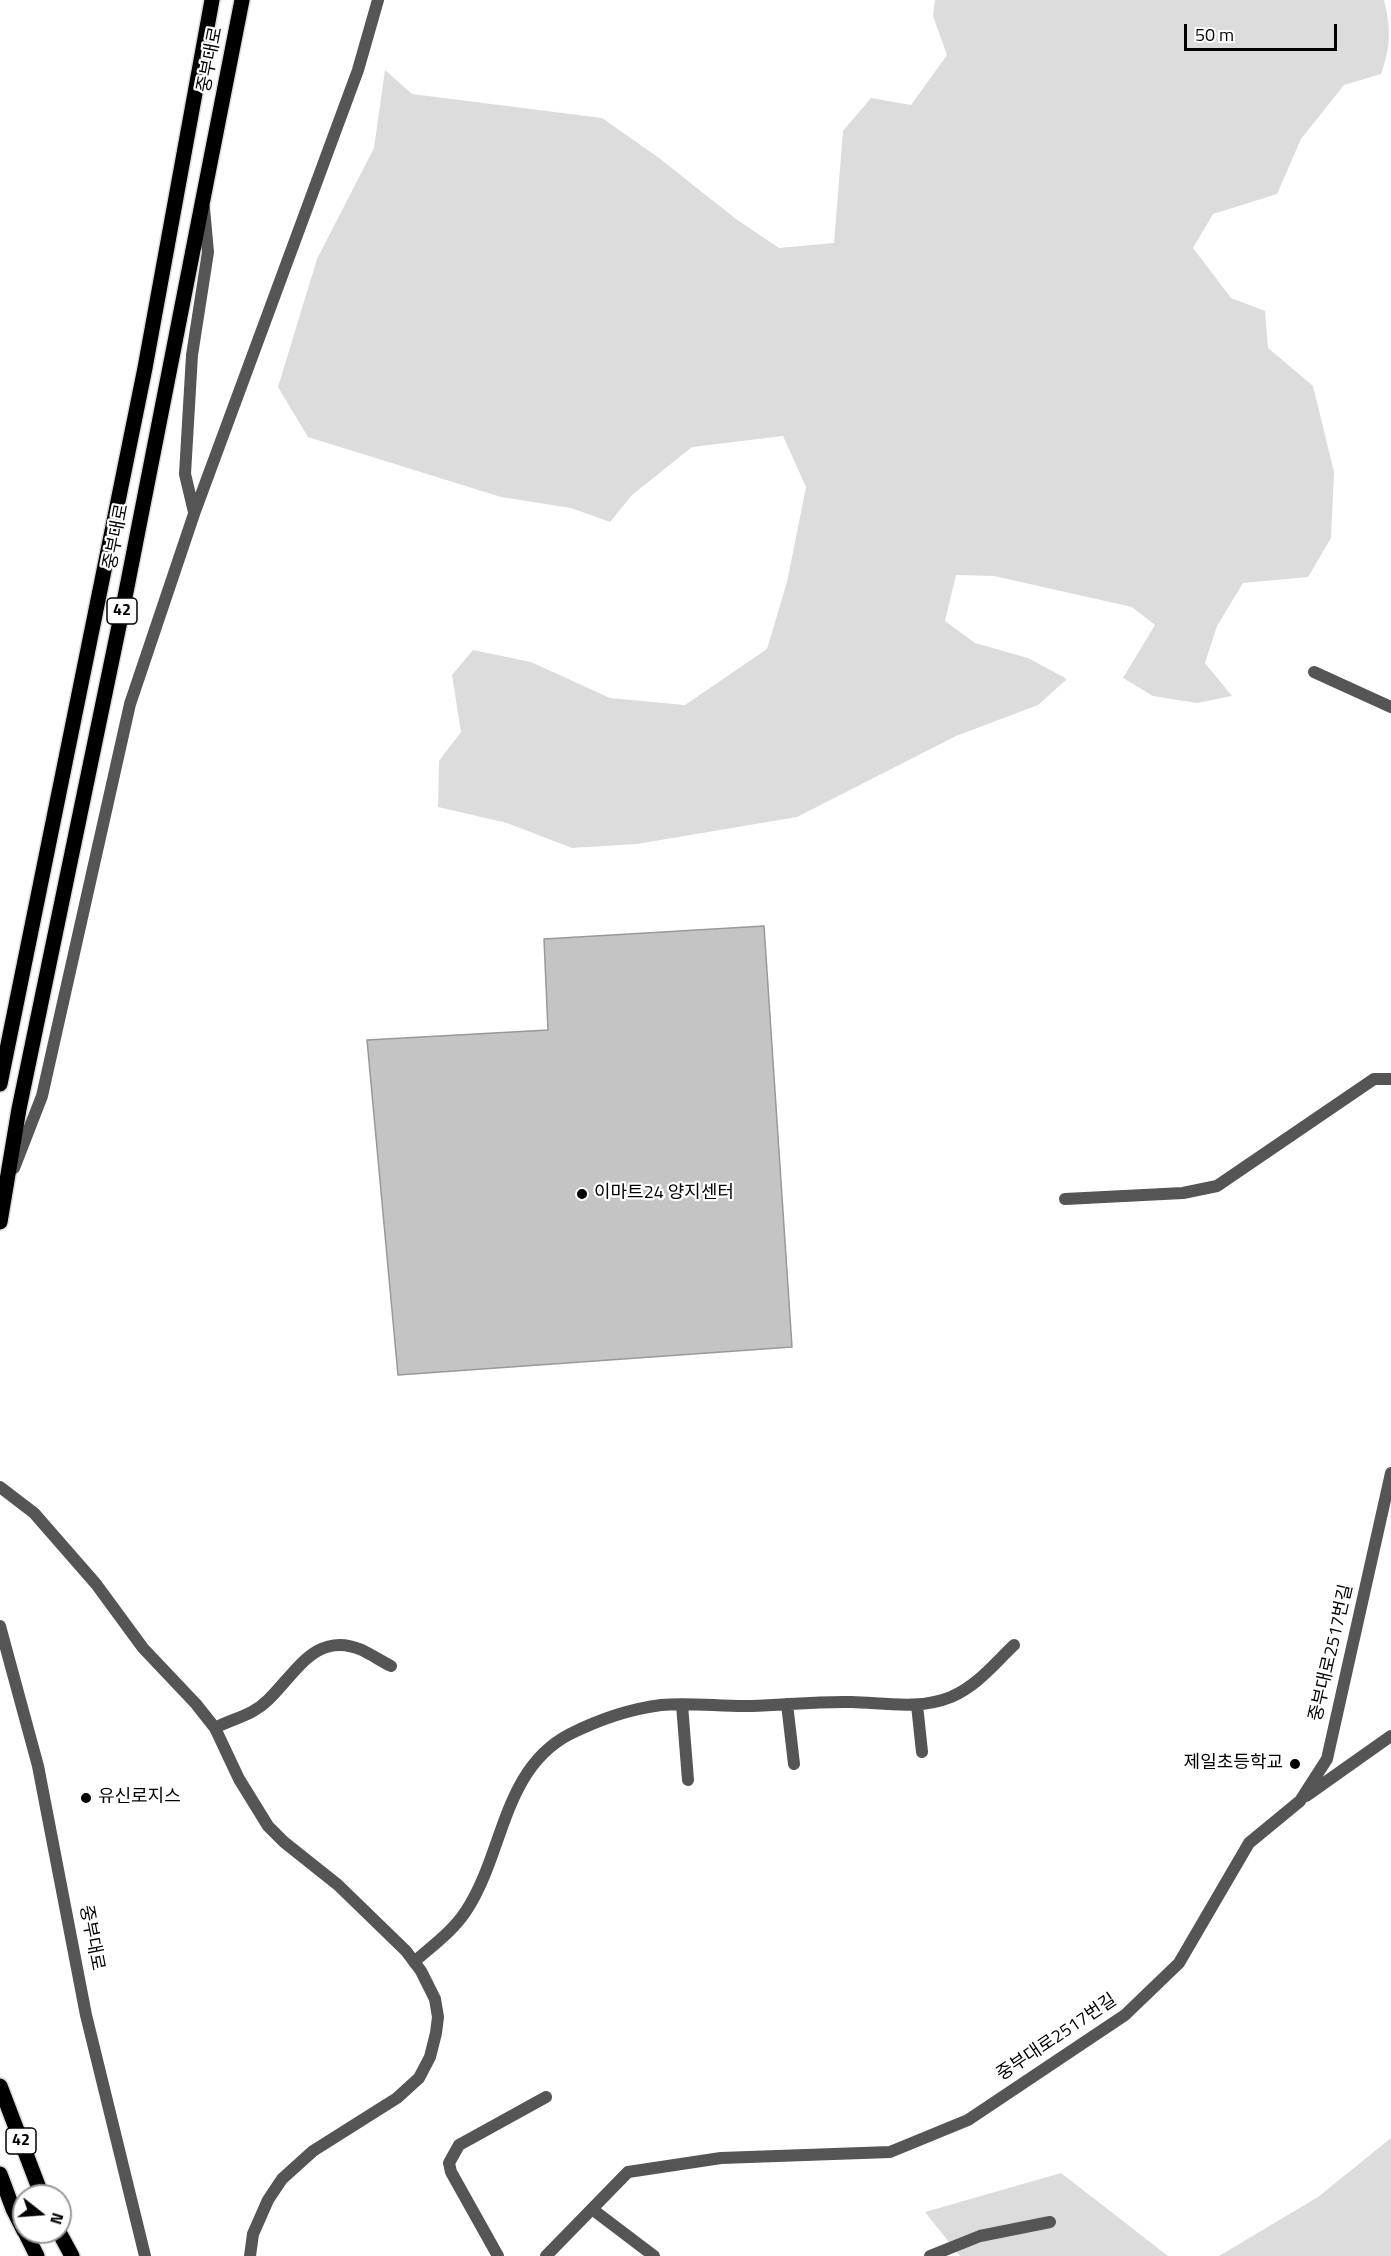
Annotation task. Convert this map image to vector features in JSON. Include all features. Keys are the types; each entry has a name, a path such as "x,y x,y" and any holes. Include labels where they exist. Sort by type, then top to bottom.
{"main road":[{"name":"중부대로","path":"0,1084 145,368 212,0"},
{"name":"중부대로","path":"0,1222 19,1109 126,592 242,0"},
{"name":"42","path":"0,2086 37,2184"},
{"name":"42","path":"0,2174 12,2206"}],"street":[{"path":"8,1182 42,1096 130,704 194,514 358,70 378,0"},
{"path":"194,514 185,474 192,355 208,252 204,197"},
{"path":"1314,672 1391,707"},
{"path":"1065,1199 1183,1193 1217,1186 1374,1079 1391,1079"},
{"name":"중부대로2517번길","path":"546,2256 628,2172 721,2158 890,2152 968,2120 1125,2015 1179,1963 1249,1843 1300,1801 1327,1759 1391,1473"},
{"path":"0,1486 34,1513 106,1597 143,1648 196,1704 215,1728 239,1779 268,1826 284,1842 338,1885 414,1962 435,1999 438,2017 436,2033 430,2057 419,2078 397,2098 313,2151 282,2179 268,2200 254,2234 250,2256"},
{"name":"중부대로","path":"0,1626 38,1766 86,2015 145,2256"},
{"path":"215,1728 231,1720 248,1716 267,1701 311,1655 324,1648 335,1645 362,1650 391,1666"},
{"path":"414,1962 467,1910 518,1786 537,1761 568,1735 598,1722 654,1707 854,1702 917,1705 949,1698 972,1687 1014,1645"},
{"path":"787,1704 794,1764"},
{"path":"682,1705 688,1780"},
{"path":"917,1705 922,1752"},
{"path":"1300,1801 1391,1737"},
{"path":"498,2256 451,2172 449,2163 459,2145 546,2097"},
{"path":"592,2209 654,2256"},
{"path":"930,2256 980,2236 1050,2222"}],"shaded area":[{"path":"935,0 1384,0 1389,37 1387,55 1381,74 1344,85 1301,139 1277,194 1213,214 1193,248 1231,298 1265,311 1268,348 1313,386 1334,472 1331,538 1308,577 1243,583 1217,626 1205,663 1232,696 1197,703 1153,696 1123,678 1155,625 1132,607 994,576 956,575 945,621 975,643 1028,658 1067,679 1038,705 956,736 797,817 637,844 572,848 507,823 438,807 439,761 461,732 452,675 473,650 531,662 610,698 685,705 767,649 787,582 806,487 783,436 692,447 632,495 610,522 571,508 501,497 308,437 278,387 317,259 374,148 385,70 412,94 602,118 659,158 736,219 779,248 834,243 843,131 871,98 911,105 947,55 933,16"},
{"path":"1391,2138 1391,2256 1219,2256 1318,2197"},
{"path":"1061,2173 1168,2256 960,2256 925,2212"}],"building":[{"name":"이마트24 양지센터","path":"764,926 792,1347 398,1375 367,1040 548,1030 544,939"}],"place":[{"name":"이마트24 양지센터","path":"582,1194"},
{"name":"제일초등학교","path":"1295,1764"},
{"name":"유신로지스","path":"86,1798"}]}
